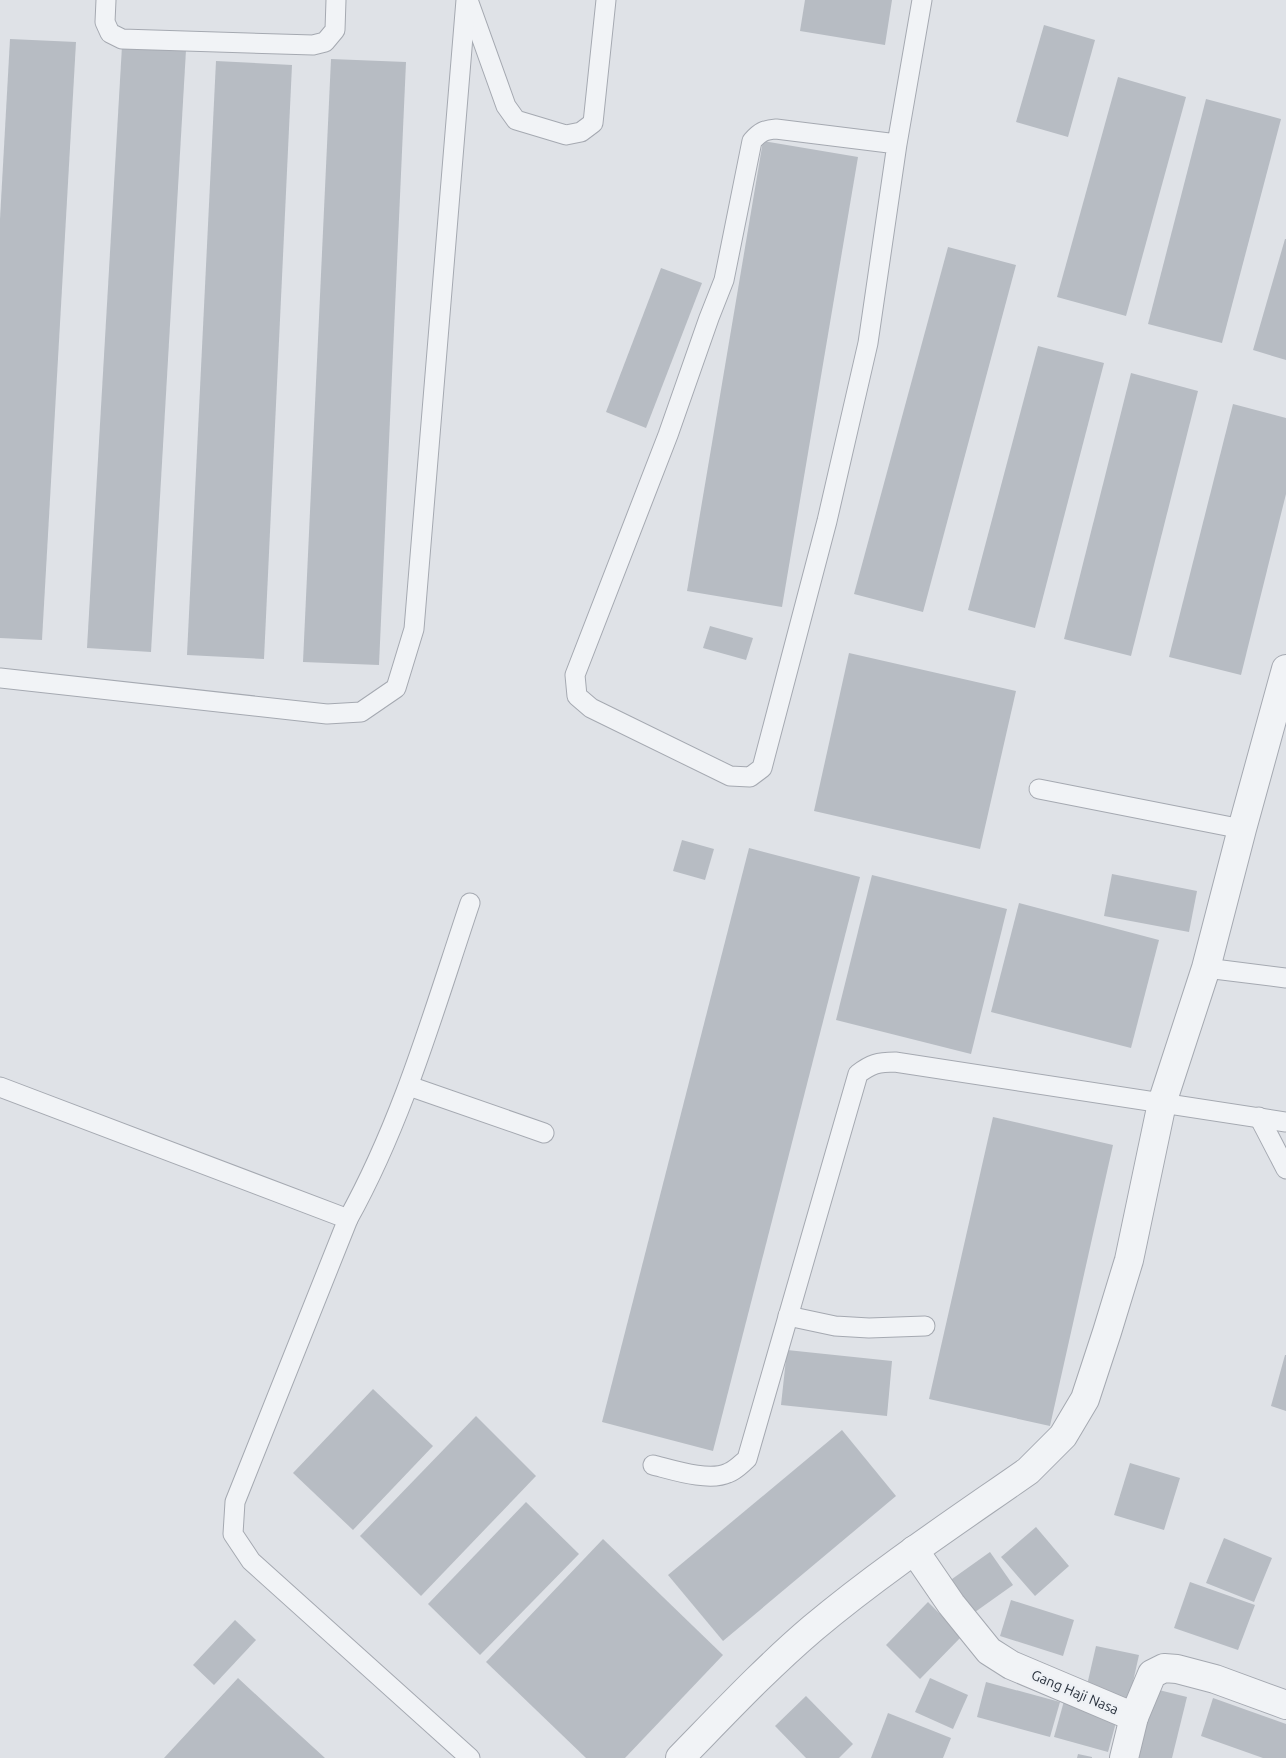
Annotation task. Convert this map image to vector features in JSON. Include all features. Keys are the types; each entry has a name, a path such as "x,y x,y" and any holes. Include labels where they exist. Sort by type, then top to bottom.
{"street":[{"path":"680,1758 763,1672 814,1628 914,1550 1028,1471 1063,1436 1085,1399 1129,1260 1162,1103 1206,968 1242,829 1280,710 1286,669"},
{"name":"Gang Haji Nasa","path":"914,1550 951,1604 989,1651 1011,1665 1134,1717 1152,1674 1164,1668 1176,1669 1215,1679 1286,1705"},
{"path":"1124,1758 1134,1717"}],"lane":[{"path":"106,0 104,22 110,33 122,38 313,45 325,42 335,30 336,0"},
{"path":"467,0 506,106 516,120 566,135 581,132 593,123 606,0"},
{"path":"0,678 327,714 361,712 396,688 414,629 467,0"},
{"path":"897,144 776,129 760,132 752,141 724,280 668,435 575,674 577,696 591,708 730,776 750,777 762,768 827,521 868,343 897,144 922,0"},
{"path":"1039,789 1242,829"},
{"path":"470,903 408,1086 364,1190 348,1219 235,1502 233,1534 251,1561 470,1758"},
{"path":"1206,968 1286,978"},
{"path":"653,1465 699,1476 726,1474 747,1459 858,1074 869,1066 879,1062 895,1062 1286,1122"},
{"path":"408,1086 544,1133"},
{"path":"0,1087 348,1219"},
{"path":"1259,1118 1286,1168"},
{"path":"788,1316 835,1326 869,1328 925,1326"}],"building":[{"path":"805,0 892,0 885,45 800,31"},
{"path":"1044,25 1095,40 1068,137 1016,122"},
{"path":"10,39 76,42 42,640 0,638 0,219"},
{"path":"122,46 186,50 151,652 87,648"},
{"path":"331,59 406,62 379,665 303,662"},
{"path":"216,61 292,65 264,659 187,655"},
{"path":"1118,77 1186,97 1126,316 1057,297"},
{"path":"1206,99 1281,119 1222,343 1148,324"},
{"path":"763,141 858,157 782,607 687,591"},
{"path":"1286,239 1286,360 1253,350"},
{"path":"948,247 1016,265 923,612 854,594"},
{"path":"661,268 702,283 646,428 606,412"},
{"path":"1038,346 1104,363 1035,628 968,610"},
{"path":"1131,373 1198,391 1131,656 1064,639"},
{"path":"1233,404 1286,418 1286,494 1241,675 1169,657"},
{"path":"710,626 753,638 746,660 703,648"},
{"path":"849,653 1016,691 980,849 814,811"},
{"path":"682,840 714,849 705,880 673,871"},
{"path":"749,848 860,877 713,1451 602,1422"},
{"path":"1112,874 1197,891 1189,932 1104,916"},
{"path":"872,875 1007,909 971,1054 836,1020"},
{"path":"1019,903 1159,940 1131,1048 991,1012"},
{"path":"993,1117 1113,1145 1050,1426 929,1399"},
{"path":"787,1350 892,1361 887,1416 781,1405"},
{"path":"1286,1355 1286,1411 1271,1406"},
{"path":"373,1389 433,1446 353,1530 293,1473"},
{"path":"476,1416 536,1476 421,1596 360,1536"},
{"path":"842,1430 896,1496 723,1641 668,1575"},
{"path":"1130,1463 1180,1478 1164,1530 1114,1515"},
{"path":"526,1502 579,1554 480,1655 428,1604"},
{"path":"1036,1527 1069,1566 1035,1596 1001,1557"},
{"path":"1224,1538 1272,1558 1254,1602 1206,1583"},
{"path":"603,1539 723,1655 625,1758 586,1758 486,1662"},
{"path":"990,1552 1013,1585 968,1617 945,1584"},
{"path":"1190,1582 1255,1605 1238,1650 1174,1628"},
{"path":"1011,1600 1074,1620 1063,1656 1000,1636"},
{"path":"928,1602 962,1636 920,1679 886,1645"},
{"path":"235,1620 256,1640 214,1685 193,1665"},
{"path":"1096,1646 1139,1655 1128,1704 1085,1694"},
{"path":"238,1678 278,1715 325,1758 164,1758"},
{"path":"930,1678 968,1695 953,1729 915,1712"},
{"path":"986,1682 1060,1702 1050,1737 977,1717"},
{"path":"1151,1688 1187,1697 1172,1758 1133,1758"},
{"path":"806,1696 853,1744 839,1758 806,1758 775,1726"},
{"path":"1213,1698 1286,1724 1286,1758 1263,1758 1201,1736"},
{"path":"1064,1701 1118,1715 1108,1752 1054,1737"},
{"path":"888,1713 951,1738 943,1758 871,1758"},
{"path":"1078,1754 1092,1757 1092,1758 1077,1758"}]}
